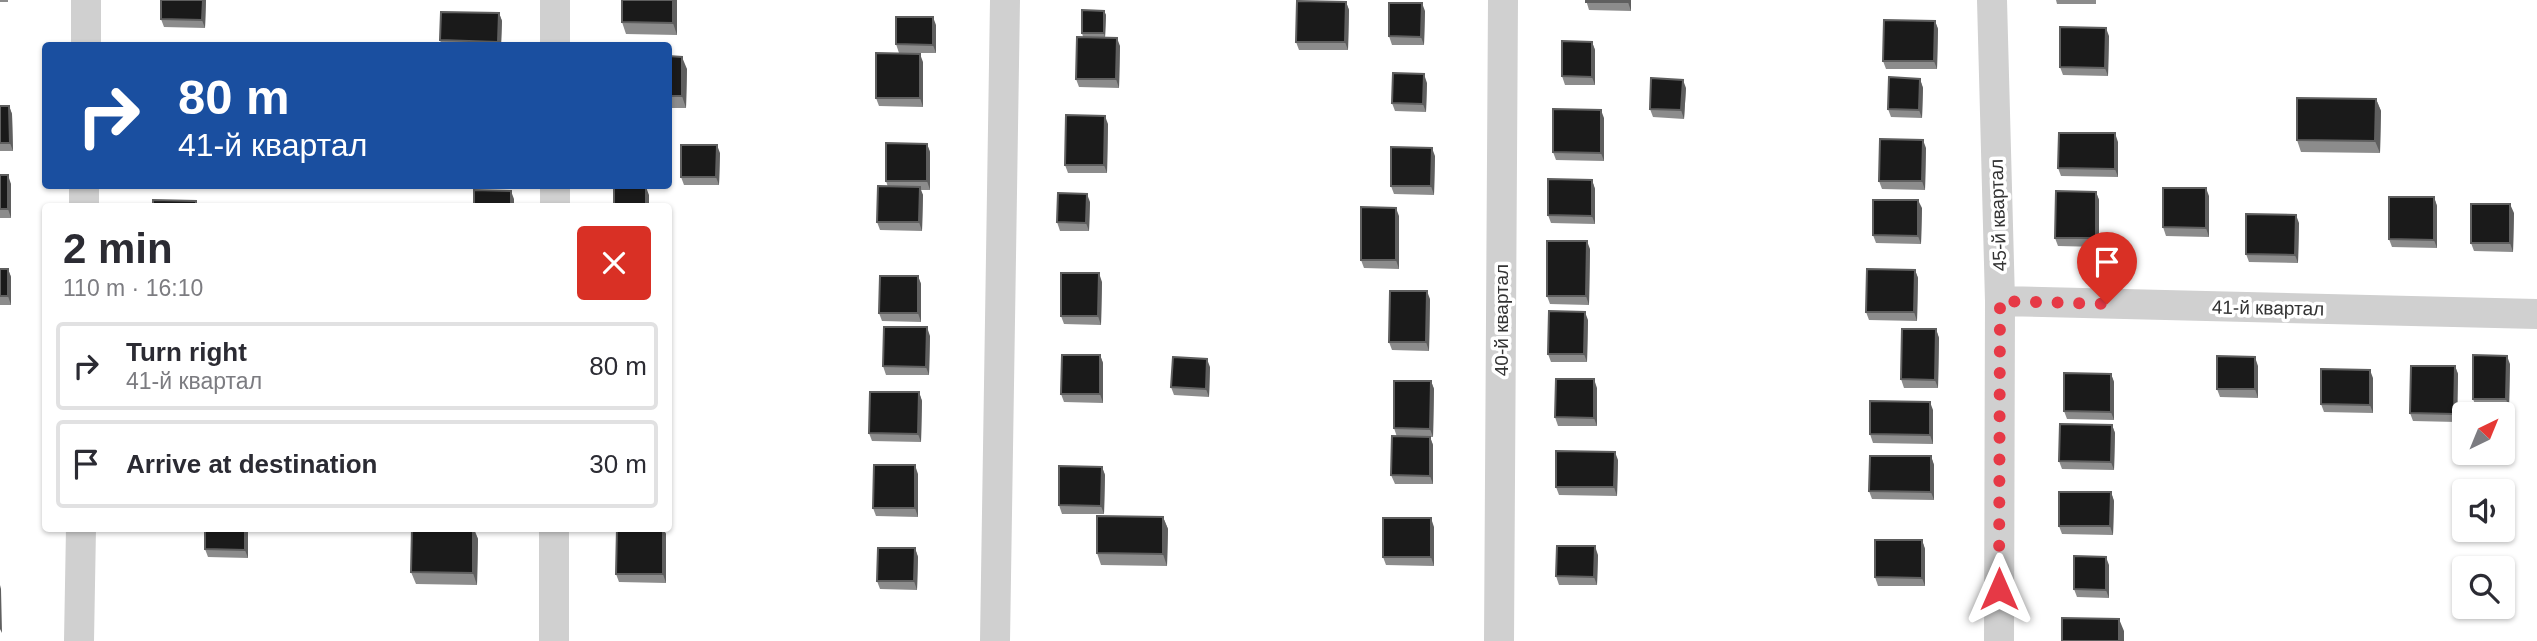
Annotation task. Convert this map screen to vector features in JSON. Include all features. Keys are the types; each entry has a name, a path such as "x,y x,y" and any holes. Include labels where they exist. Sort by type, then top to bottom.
{"street":[{"path":"86,0 86,42"},
{"path":"555,0 555,42"},
{"path":"995,641 1005,0"},
{"name":"40-й квартал","path":"1499,641 1503,0"},
{"name":"45-й квартал","path":"1992,0 2000,301 1999,641"},
{"name":"41-й квартал","path":"2000,301 2537,314"},
{"path":"79,641 81,532"},
{"path":"554,532 554,641"}],"building":[{"path":"161,0 203,0 202,20 161,19"},
{"path":"622,0 673,0 673,23 622,22"},
{"path":"1628,0 1628,2 1586,2"},
{"path":"1297,1 1346,2 1345,42 1296,42"},
{"path":"1389,3 1422,3 1421,37 1389,36"},
{"path":"1082,10 1104,11 1104,33 1082,33"},
{"path":"441,12 499,13 498,42 440,40"},
{"path":"896,17 933,17 933,45 896,44"},
{"path":"1884,20 1935,21 1934,61 1883,61"},
{"path":"2060,27 2106,28 2105,68 2060,67"},
{"path":"1077,37 1117,38 1116,79 1076,79"},
{"path":"1562,41 1592,42 1592,77 1562,76"},
{"path":"876,53 920,54 920,98 876,98"},
{"path":"672,56 682,57 682,96 672,96"},
{"path":"1393,73 1424,74 1423,104 1392,103"},
{"path":"1889,77 1920,79 1919,110 1888,109"},
{"path":"1651,78 1683,80 1681,110 1650,109"},
{"path":"2297,98 2376,99 2375,141 2297,140"},
{"path":"0,106 9,106 10,143 0,143"},
{"path":"1553,109 1601,110 1601,153 1553,152"},
{"path":"1066,115 1105,116 1104,165 1065,165"},
{"path":"2059,133 2115,133 2115,169 2058,168"},
{"path":"1880,139 1923,140 1922,181 1879,181"},
{"path":"886,143 927,144 927,181 886,181"},
{"path":"681,145 717,145 716,177 681,177"},
{"path":"1391,147 1432,148 1431,186 1391,186"},
{"path":"0,175 8,175 8,209 0,209"},
{"path":"1548,179 1592,180 1592,216 1548,215"},
{"path":"878,186 920,187 919,222 877,222"},
{"path":"2163,188 2206,188 2206,228 2163,227"},
{"path":"614,189 646,189 646,203 614,203"},
{"path":"474,190 511,191 511,203 474,203"},
{"path":"2056,191 2096,192 2096,238 2055,238"},
{"path":"1058,193 1087,194 1086,223 1057,222"},
{"path":"2389,197 2434,197 2434,240 2389,239"},
{"path":"153,200 196,201 196,203 153,203"},
{"path":"1873,200 1918,200 1918,236 1873,235"},
{"path":"2471,204 2510,204 2510,243 2471,243"},
{"path":"1361,207 1396,208 1396,260 1361,260"},
{"path":"2246,214 2296,215 2295,255 2246,254"},
{"path":"1547,241 1587,241 1586,296 1547,296"},
{"path":"0,269 8,269 8,296 0,296"},
{"path":"1867,269 1915,270 1914,312 1866,312"},
{"path":"1061,273 1099,273 1098,316 1061,316"},
{"path":"880,276 918,276 918,313 879,313"},
{"path":"1390,291 1427,291 1426,342 1389,342"},
{"path":"1549,311 1585,312 1584,354 1548,354"},
{"path":"884,327 927,327 926,367 883,366"},
{"path":"1902,329 1936,329 1935,380 1901,379"},
{"path":"1062,355 1100,355 1100,394 1061,394"},
{"path":"2473,355 2507,356 2506,399 2473,399"},
{"path":"2217,356 2255,357 2255,389 2217,389"},
{"path":"1173,357 1207,359 1206,389 1171,387"},
{"path":"2411,366 2455,366 2452,414 2410,413"},
{"path":"2321,369 2370,370 2370,405 2321,404"},
{"path":"2064,373 2111,374 2111,412 2064,411"},
{"path":"1556,379 1594,379 1594,418 1555,417"},
{"path":"1394,381 1431,381 1430,429 1394,428"},
{"path":"870,392 919,392 918,434 869,433"},
{"path":"1870,401 1930,402 1930,435 1870,434"},
{"path":"2060,424 2112,425 2111,462 2059,461"},
{"path":"1392,436 1430,437 1430,476 1391,475"},
{"path":"1556,451 1615,452 1614,487 1556,487"},
{"path":"1870,456 1931,456 1931,492 1869,491"},
{"path":"874,465 915,465 915,508 873,508"},
{"path":"1059,466 1102,467 1101,506 1059,505"},
{"path":"2059,492 2111,492 2110,526 2059,526"},
{"path":"1097,516 1163,517 1163,554 1097,553"},
{"path":"1383,518 1431,518 1431,557 1383,557"},
{"path":"205,532 245,532 245,550 205,549"},
{"path":"412,532 473,532 473,573 411,572"},
{"path":"617,532 663,532 663,574 616,574"},
{"path":"1875,540 1922,540 1922,578 1875,577"},
{"path":"1557,546 1595,546 1594,577 1556,576"},
{"path":"878,548 915,548 914,581 877,581"},
{"path":"2074,556 2106,557 2106,590 2074,589"},
{"path":"2062,618 2119,619 2119,641 2062,641"}],"route":[{"path":"1999,589 2000,301 2107,304"}]}
